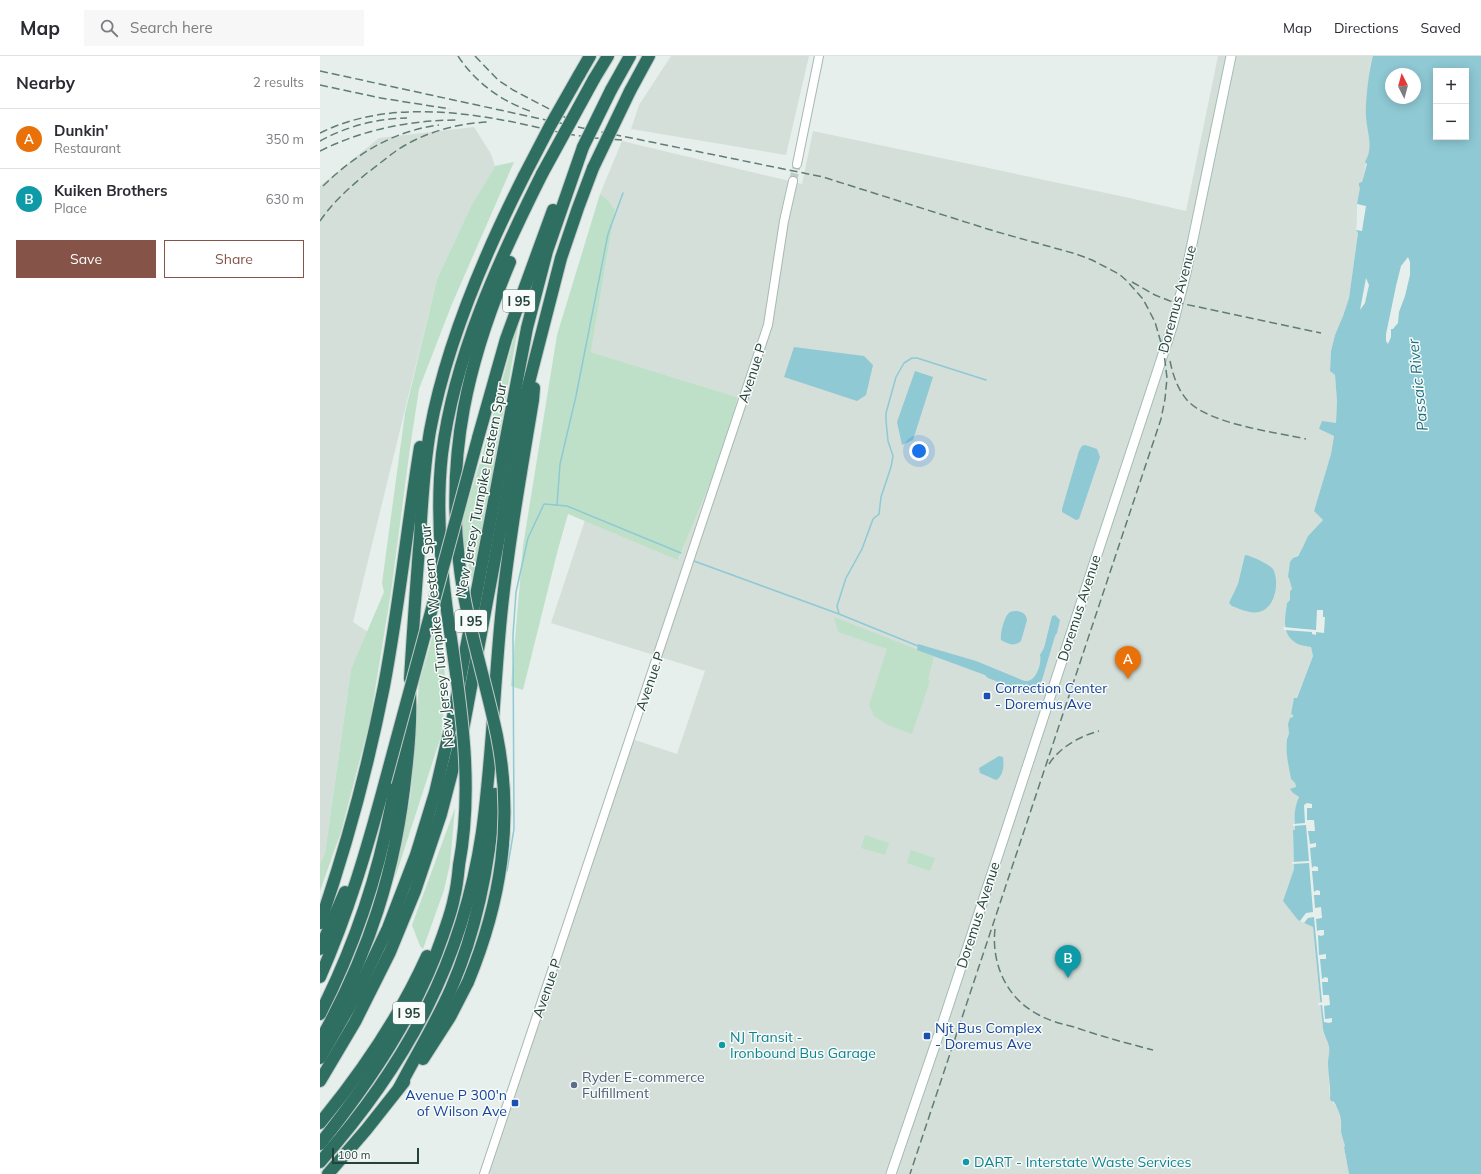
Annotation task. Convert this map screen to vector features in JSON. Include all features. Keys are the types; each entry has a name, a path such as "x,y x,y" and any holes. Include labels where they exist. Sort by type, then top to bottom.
{"highway":[{"name":"New Jersey Turnpike Western Spur","path":"320,1014 337,979 354,937 380,856 394,788 410,682 425,468 430,430 443,376 473,289 504,218 550,126 590,56"},
{"name":"New Jersey Turnpike Western Spur","path":"320,1144 368,1079 397,1034 415,1002 431,968 454,898 465,825 466,782 460,701 447,611 440,546 438,506 442,455 448,416 462,366 498,268 529,199 608,56"},
{"name":"New Jersey Turnpike Eastern Spur","path":"372,819 385,782 498,364 512,320 548,221 611,90 630,56"},
{"name":"New Jersey Turnpike Eastern Spur","path":"320,1081 355,1022 390,952 418,884 441,814 463,730 525,398 536,360 547,309 561,258 578,208 594,168 630,91 649,56"},
{"name":"New Jersey Turnpike Eastern Spur","path":"320,1058 358,992 388,928 416,855 433,799 453,716 527,328 547,251 573,168"},
{"path":"330,1171 370,1126 422,1059 456,1006 468,982 484,940 495,902 501,865 505,813 503,774 497,736 467,610 459,561 454,493 457,444 463,406 486,324 518,244 529,199"},
{"name":"New Jersey Turnpike Eastern Spur","path":"320,1162 365,1108 395,1065 427,1009 444,973 455,943 468,898 482,833 487,793 499,637 509,544 533,400 536,360"},
{"path":"320,923 348,836 375,730 390,647 424,423 443,376"},
{"path":"399,1088 434,1024 451,988 464,954 479,903 489,849 494,808 502,672 499,637"},
{"name":"New Jersey Turnpike Western Spur","path":"320,1041 364,952 390,871 398,833 405,782 411,717 410,682"},
{"path":"320,950 355,868 372,819"},
{"path":"320,977 351,898 372,819"},
{"name":"New Jersey Turnpike Western Spur","path":"320,1122 367,1060 406,999 433,941 459,865"}],"main road":[{"name":"Doremus Avenue","path":"891,1174 944,1019 1174,324 1231,56"}],"street":[{"path":"797,164 819,56"},
{"name":"Avenue P","path":"484,1174 768,325 784,221 793,182"}],"shaded area":[{"path":"671,56 809,56 786,155 631,129 639,105"},
{"path":"1218,56 1373,56 1370,65 1366,110 1370,147 1357,204 1356,229 1358,233 1349,298 1335,335 1331,351 1330,371 1335,375 1337,401 1336,423 1319,429 1334,436 1331,454 1314,511 1323,520 1308,536 1304,547 1297,556 1293,558 1289,577 1292,589 1290,591 1290,600 1287,603 1285,616 1285,627 1311,647 1313,656 1292,710 1291,714 1293,717 1288,724 1289,734 1287,737 1286,746 1291,779 1295,783 1296,788 1291,789 1293,793 1299,797 1294,819 1295,830 1293,830 1294,869 1283,901 1313,927 1323,1029 1324,1035 1327,1038 1330,1055 1328,1063 1330,1099 1338,1109 1341,1119 1349,1174 492,1174 485,1172 629,738 677,754 705,671 551,623 585,520 679,559 737,397 591,352 615,210 607,199 600,194 622,141 802,184 813,131 1186,211"},
{"path":"474,127 491,154 495,166 471,206 437,279 353,622 368,632 351,669 325,853 320,864 320,186 379,138"}],"green space":[{"path":"514,162 452,304 419,389 391,592 370,721 341,832 320,891 320,864 325,853 351,669 384,592 382,583 405,413 437,279 471,206 495,166"},
{"path":"600,194 607,199 615,210 591,352 737,397 730,434 678,560 568,514 523,690 511,686 523,546 557,335"},
{"path":"521,311 473,586 460,527 482,456"},
{"path":"834,617 934,656 928,680 930,681 912,734 888,725 874,716 869,705 887,649 838,632"},
{"path":"438,618 446,684 441,736 395,878 411,793 419,683"},
{"path":"455,808 450,864 444,890 423,949 420,946 412,925"},
{"path":"865,835 889,843 885,855 861,848"},
{"path":"911,850 935,858 930,871 907,863"}],"water":[{"name":"Passaic River","path":"1373,56 1481,56 1481,1174 1349,1174 1345,1146 1341,1132 1340,1116 1334,1102 1330,1099 1328,1063 1329,1049 1323,1029 1313,927 1298,920 1283,901 1294,869 1293,830 1295,830 1294,821 1296,805 1299,797 1290,789 1296,787 1295,783 1291,779 1287,755 1286,743 1289,734 1288,724 1290,718 1293,717 1291,714 1294,698 1297,698 1313,656 1311,647 1296,643 1291,639 1286,630 1286,608 1287,603 1290,600 1290,591 1292,589 1288,577 1290,562 1293,558 1298,556 1308,536 1323,520 1314,511 1331,454 1334,436 1319,429 1322,421 1336,423 1337,401 1335,375 1330,371 1331,351 1335,335 1349,298 1358,233 1356,230 1357,204 1360,188 1359,183 1362,182 1367,164 1365,162 1370,145 1366,111"},
{"path":"794,347 864,356 873,365 866,395 857,401 784,377"},
{"path":"915,371 933,377 913,440 902,445 897,422"},
{"path":"1085,445 1097,449 1100,457 1079,519 1076,520 1062,512 1062,509 1079,451 1082,446"},
{"path":"1245,555 1268,565 1273,569 1275,574 1275,594 1269,606 1259,612 1245,611 1232,606 1229,603 1238,584"},
{"path":"1017,611 1024,614 1027,620 1021,641 1016,644 1006,643 1001,640 1005,619 1011,612"},
{"path":"1055,615 1060,620 1042,680 1038,688 1029,694 1016,687 1013,687 1010,690 1009,686 988,678 985,675 917,650 918,644 976,661 1028,681 1034,677 1038,670 1040,655 1044,648 1052,616"},
{"path":"999,756 1003,757 1003,770 999,778 996,780 980,773 979,768"}],"pier":[{"path":"1357,204 1366,206 1362,231 1356,230"},
{"path":"1408,257 1410,262 1410,275 1399,312 1398,323 1393,329 1391,329 1391,337 1388,344 1386,341 1386,334 1396,286 1401,266"},
{"path":"1366,278 1369,285 1365,303 1360,310"},
{"path":"1317,610 1323,610 1323,617 1325,617 1324,633 1316,632 1316,635 1312,634 1312,632 1284,630 1283,627 1316,630"},
{"path":"1307,803 1312,804 1312,808 1307,808 1307,820 1314,820 1315,831 1308,831 1310,844 1316,843 1316,847 1310,848 1312,868 1314,866 1318,867 1318,871 1312,871 1314,892 1317,890 1320,891 1320,895 1314,895 1315,908 1321,907 1322,918 1316,919 1317,931 1324,930 1324,935 1318,935 1319,955 1326,954 1326,959 1320,959 1322,979 1325,977 1328,978 1328,982 1322,982 1323,995 1329,995 1330,1005 1324,1006 1325,1019 1332,1018 1332,1022 1329,1023 1324,1022 1322,1005 1318,1005 1318,1003 1322,1002 1314,917 1308,918 1304,923 1300,921 1306,913 1313,912 1309,863 1292,864 1292,862 1309,861 1306,825 1293,826 1293,824 1305,823 1304,805"}],"waterway":[{"path":"557,505 560,464 576,396 608,234 623,193"},
{"path":"918,646 839,614 837,606 846,578 862,549 873,519 879,514 881,497 891,467 893,456 888,441 886,413 896,377 904,363 912,358 917,358 986,380"},
{"path":"507,871 514,829 513,635 516,592 528,538 544,504 567,506 681,553"},
{"path":"694,561 839,614"}],"tunnel":[{"path":"793,181 797,164"}],"railway":[{"path":"458,56 472,74 490,90 509,102 530,111"},
{"path":"475,56 498,80 513,90 576,123"},
{"path":"320,71 592,130 823,177 1092,260 1119,274 1143,299 1155,322 1164,353 1167,378 1161,419 910,1174"},
{"path":"320,85 381,98 450,109"},
{"path":"320,133 341,124 364,118 386,114 433,112 479,116 556,132 622,140"},
{"path":"320,141 362,124 396,118 407,118"},
{"path":"320,151 353,137 404,124 439,120 457,120"},
{"path":"320,221 336,201 354,184 389,156 406,145 440,130 465,124 489,122"},
{"path":"323,186 362,154 391,138 422,128 439,125"},
{"path":"1132,282 1155,295 1170,301 1321,333"},
{"path":"1170,361 1178,386 1187,400 1197,408 1210,415 1243,426 1306,439"},
{"path":"1049,764 1059,752 1071,743 1099,731"},
{"path":"995,929 994,942 996,955 1004,979 1018,1000 1028,1008 1043,1017 1056,1022 1153,1050"}],"place":[{"name":"Dunkin'","path":"1128,679"},
{"name":"Correction Center - Doremus Ave","path":"987,696"},
{"name":"Kuiken Brothers","path":"1068,978"},
{"name":"Njt Bus Complex - Doremus Ave","path":"927,1036"},
{"name":"NJ Transit - Ironbound Bus Garage","path":"722,1045"},
{"name":"Ryder E-commerce Fulfillment","path":"574,1085"},
{"name":"Avenue P 300'n of Wilson Ave","path":"515,1103"},
{"name":"DART - Interstate Waste Services","path":"966,1162"}]}
